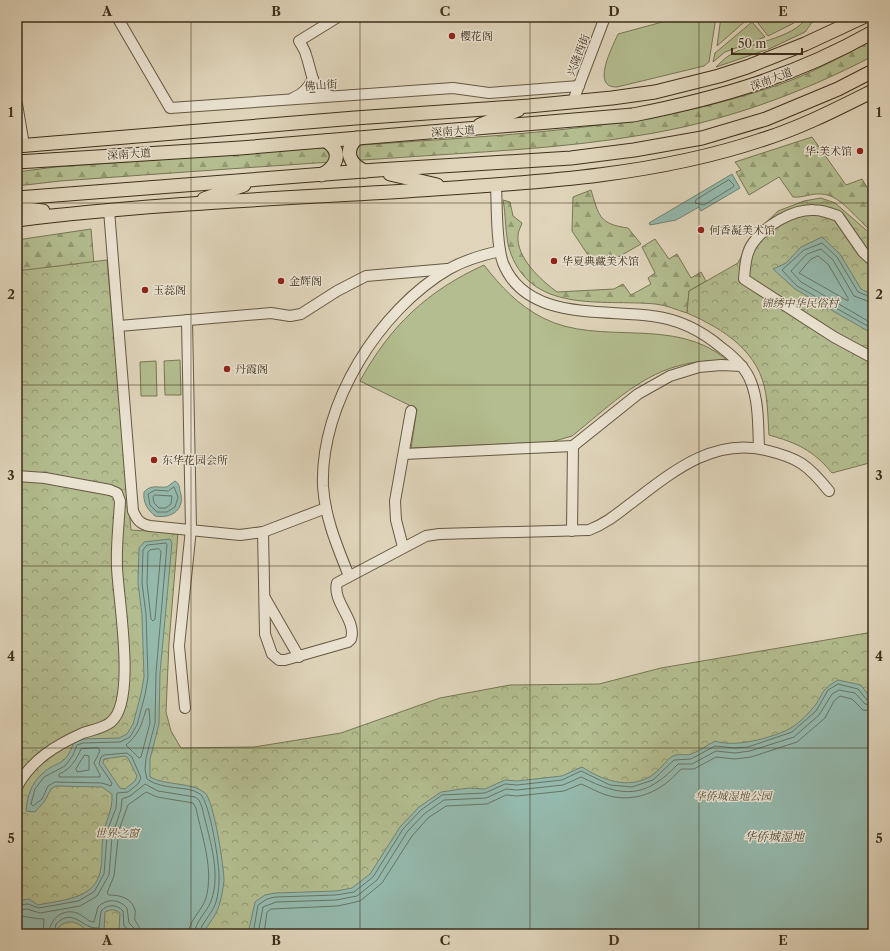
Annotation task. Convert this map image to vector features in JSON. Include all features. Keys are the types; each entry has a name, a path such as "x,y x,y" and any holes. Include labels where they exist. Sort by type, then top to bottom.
{"main road":[{"path":"655,92 712,78 747,67 805,44 863,17"},
{"name":"深南大道","path":"17,162 326,141 633,115 743,90 779,77 873,32"},
{"path":"17,198 371,171 571,158 634,150 702,138 766,119 801,106 873,71"},
{"path":"19,149 355,118 529,106 655,92 743,90"},
{"path":"17,220 109,210 496,185 572,178 635,169 720,152 787,131 873,91"},
{"path":"468,130 529,106"},
{"path":"702,138 787,131"},
{"path":"357,138 350,147 349,156 355,166 371,171 450,188"},
{"path":"321,175 332,168 336,158 334,148 326,141"},
{"path":"19,149 42,160"},
{"path":"189,205 258,180"},
{"path":"17,208 74,213"}],"street":[{"name":"佛山街","path":"117,17 170,108 452,88 489,93 579,86"},
{"path":"334,96 324,94 313,79 306,55 299,41 338,17"},
{"name":"兴隆西街","path":"573,101 605,17"},
{"path":"290,100 301,94 309,87 313,79"},
{"path":"17,104 19,149"},
{"path":"496,185 500,251 508,272 522,288 535,299 548,304 580,311 652,316 671,320 698,330 712,339 742,366 748,375 755,394 759,448"},
{"path":"109,210 133,511 136,518 144,525 240,535 263,532 326,508"},
{"path":"873,261 863,252 838,216 813,210 791,215 771,225 752,243 746,262 744,278 834,337 873,358"},
{"path":"349,576 332,533 326,508 324,471 328,435 336,411 362,358 388,322 419,291 449,269 468,260 500,251"},
{"path":"119,326 271,314 290,316 301,314 337,291 366,276 449,269"},
{"path":"185,708 179,646 191,529 187,320"},
{"path":"404,454 573,446 638,394 670,376 699,367 721,365 742,366"},
{"path":"403,547 395,511 412,411"},
{"path":"572,531 573,446"},
{"path":"263,532 264,634 272,654 279,660 285,660 348,642 351,639 352,629 336,588 340,580 426,536 439,534 589,530 607,521 670,474 696,458 724,449 741,447 759,448 799,460 813,471 829,491"},
{"path":"17,476 45,478 110,490 117,493 120,501 117,567 124,654 124,685 117,715 106,725 82,734 46,753 24,774 17,787"},
{"path":"264,597 299,657"}],"green space":[{"path":"681,17 716,17 709,62 704,66 617,87 609,86 605,81 604,74 608,56 618,34"},
{"path":"721,17 750,17 717,46"},
{"path":"757,17 793,17 794,23 768,36 755,19"},
{"path":"807,17 816,17 805,32 769,49 716,67 727,57 736,52 791,31 800,25"},
{"path":"752,22 765,37 725,52 713,62 715,53"},
{"path":"873,40 873,56 818,83 760,105 702,123 642,135 580,144 518,150 268,166 60,181 17,186 17,172 55,167 488,136 586,127 635,120 683,111 731,99 790,81"},
{"path":"812,137 846,185 862,179 873,197 873,232 842,203 828,195 818,194 793,197 779,177 749,195 736,172 741,170 735,162"},
{"path":"591,190 596,206 602,217 611,224 628,228 641,244 601,267 588,255 572,231 573,197"},
{"name":"锦绣中华民俗村","path":"821,198 835,203 873,236 873,462 832,473 818,458 804,448 769,435 766,395 756,366 748,354 727,335 701,319 687,313 689,291 738,263 751,237 778,211 804,201"},
{"path":"503,200 510,202 513,216 522,223 518,234 518,244 525,260 537,275 557,292 614,289 623,284 631,295 651,284 648,278 655,273 642,247 655,239 669,259 677,254 691,278 701,272 706,281 689,291 687,313 667,306 634,303 591,302 550,294 533,284 519,269 509,248"},
{"path":"91,229 106,405 17,302 17,240"},
{"name":"华侨城湿地公园","path":"107,260 131,530 178,533 169,643 166,712 171,731 181,748 254,747 341,733 440,698 510,685 599,684 661,668 873,632 873,934 17,934 17,271"},
{"path":"484,265 510,295 543,318 565,326 588,330 661,335 684,339 706,346 727,360 690,363 663,371 622,395 572,436 551,442 411,448 417,409 360,381 384,343 412,312 445,286"},
{"path":"180,360 181,395 165,395 164,361"},
{"path":"156,361 157,396 141,396 140,362"}],"water":[{"path":"732,174 740,188 701,211 699,207 676,220 650,225 649,223"},
{"path":"822,237 840,254 861,289 873,295 873,334 795,289 773,269 786,263 801,247"},
{"path":"175,481 178,483 181,497 179,508 167,516 155,516 146,506 144,492 152,487 167,487"},
{"path":"170,539 172,543 160,673 159,724 150,759 150,777 164,782 194,787 205,793 212,808 224,874 224,884 219,906 202,934 133,934 119,930 120,913 109,910 105,912 104,931 86,930 76,923 69,922 62,924 59,927 59,934 17,934 17,901 29,899 38,905 75,897 90,889 96,882 100,873 103,836 110,811 112,794 102,787 56,786 51,789 44,802 35,812 26,811 30,791 35,782 48,769 64,760 74,742 82,739 119,738 127,734 133,724 144,677 142,615 138,583 139,548 144,542","holes":["125,756 128,758 137,776 135,781 125,789 120,788 103,763 104,759"]},
{"name":"华侨城湿地","path":"838,680 861,685 870,697 873,696 873,934 248,934 255,902 265,895 275,893 336,891 352,888 370,874 400,827 419,807 441,792 469,788 485,789 505,780 517,781 562,776 582,767 598,776 615,782 624,783 642,780 654,774 668,759 673,756 691,754 715,741 723,743 742,743 763,739 789,729 805,717 827,687"}],"place":[{"name":"樱花阁","path":"452,36"},
{"name":"华·美术馆","path":"860,151"},
{"name":"何香凝美术馆","path":"701,230"},
{"name":"华夏典藏美术馆","path":"554,261"},
{"name":"金辉阁","path":"281,281"},
{"name":"玉蕊阁","path":"145,290"},
{"name":"丹霞阁","path":"227,369"},
{"name":"东华花园会所","path":"154,460"}],"park label":[{"name":"世界之窗","path":"117,833"}]}
